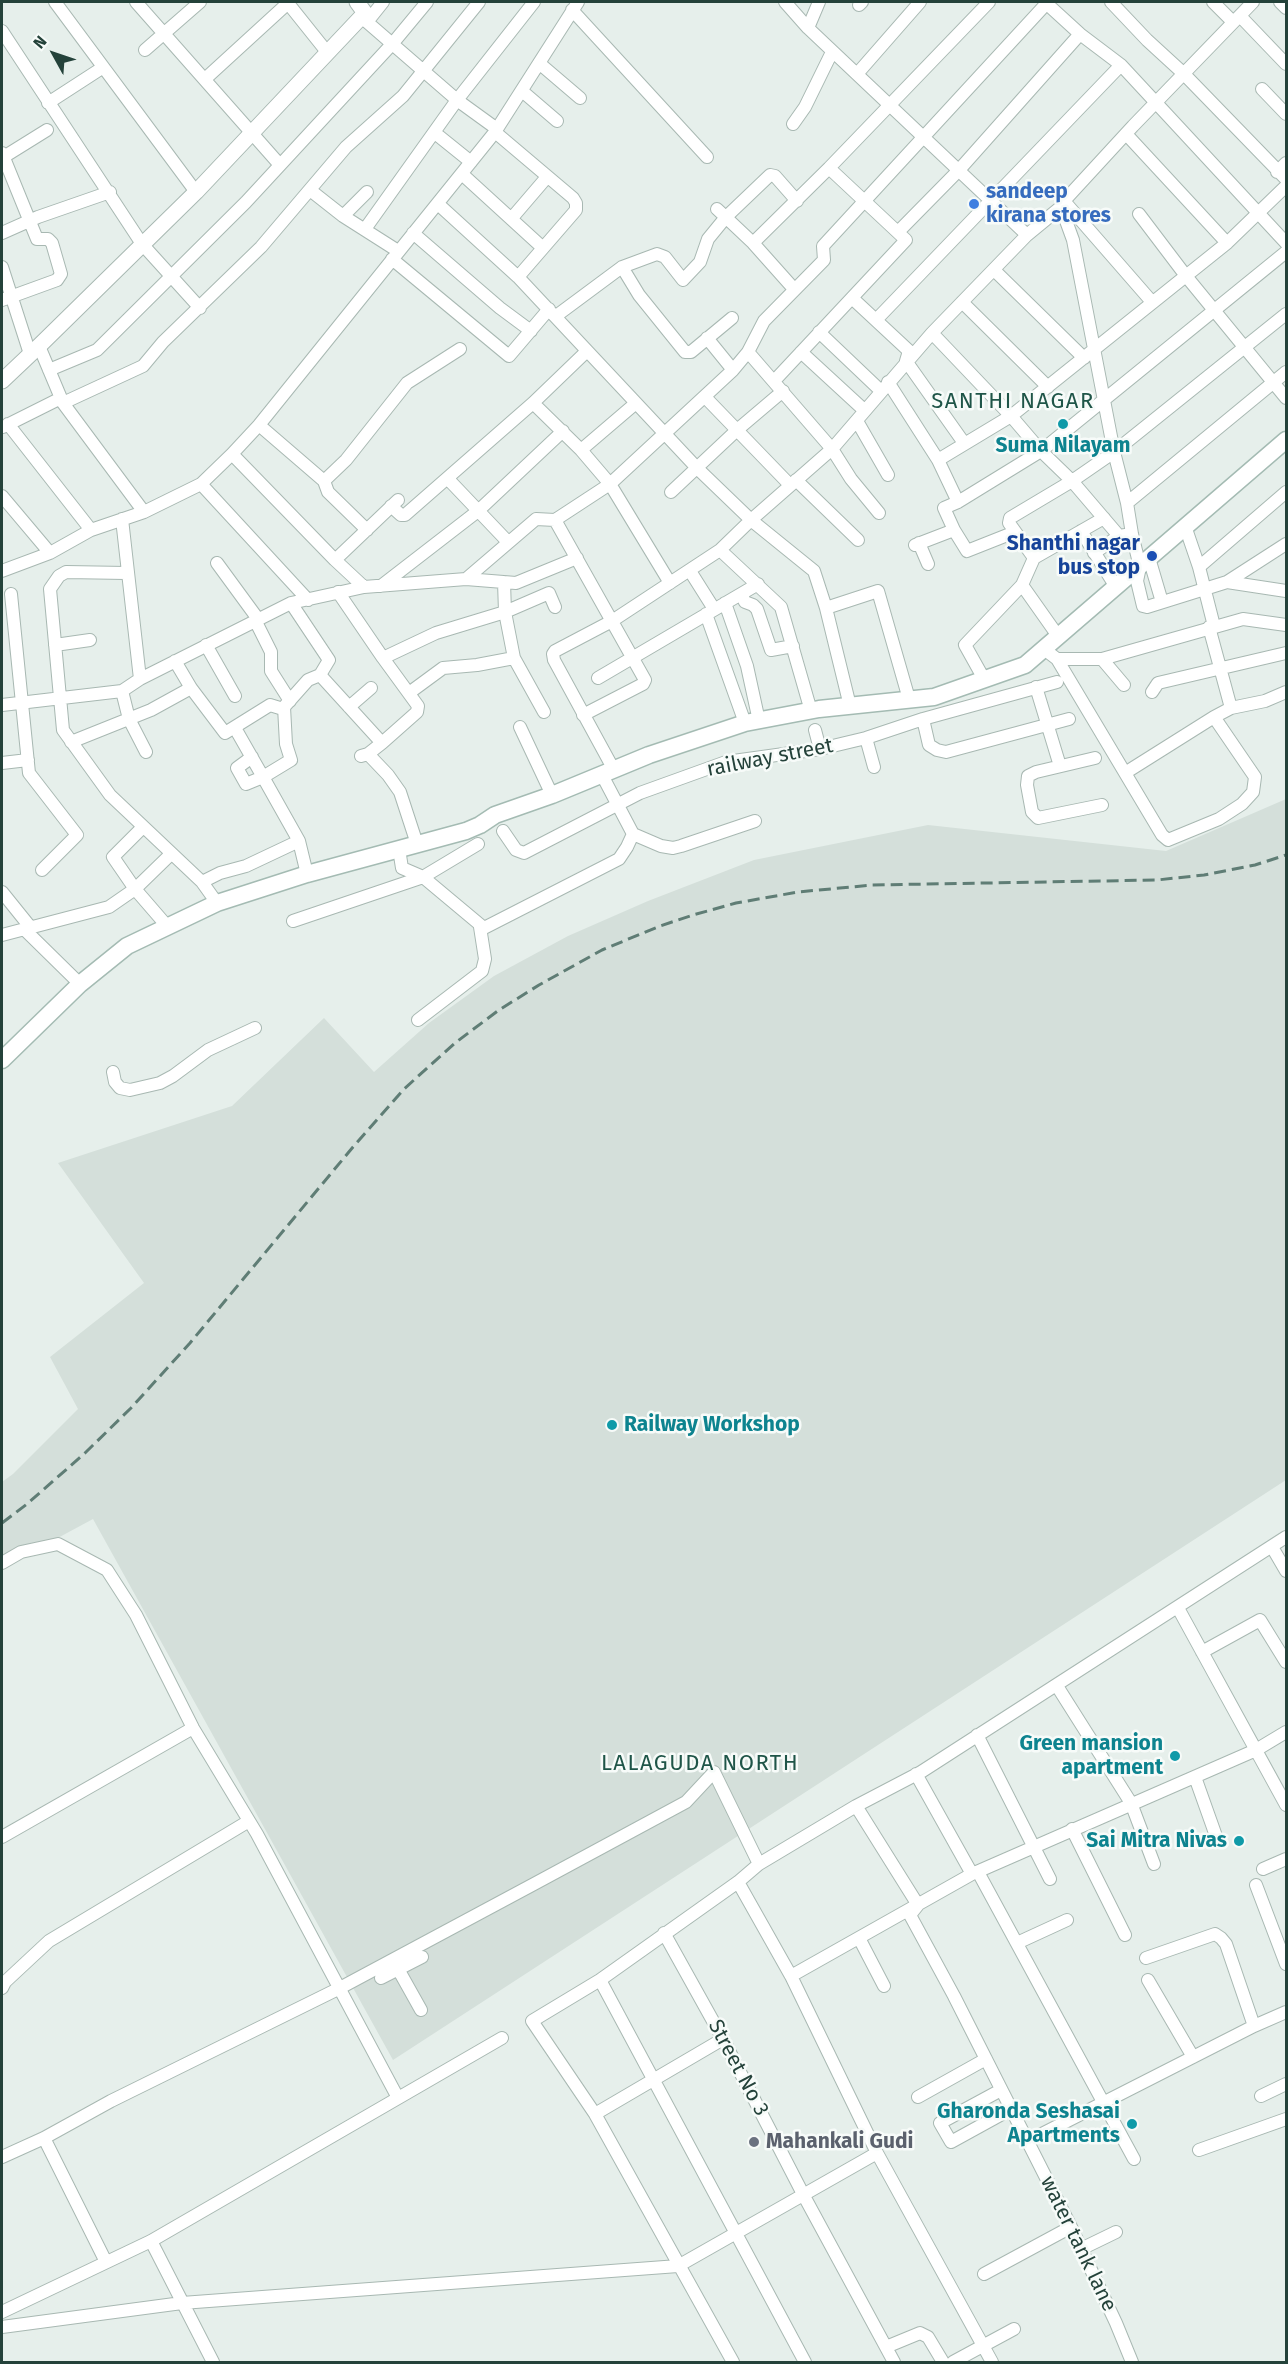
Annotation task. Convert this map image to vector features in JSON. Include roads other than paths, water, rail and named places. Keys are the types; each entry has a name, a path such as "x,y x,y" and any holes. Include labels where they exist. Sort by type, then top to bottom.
{"main road":[{"path":"2,1060 80,984 127,946 217,903 307,874 466,831 495,815 552,795 649,755 752,722 811,711 934,697 1050,654 1058,636 1287,440"}],"street":[{"path":"55,2 196,192"},
{"path":"136,2 280,165"},
{"path":"145,50 200,2"},
{"path":"205,79 287,2 327,52"},
{"path":"2,381 196,192 363,12 383,2"},
{"path":"49,370 97,350 280,165 393,43 427,2"},
{"path":"91,530 5,426 143,366 163,342 261,247 346,147 403,96 479,2"},
{"path":"365,228 458,100 534,2"},
{"path":"785,2 832,52 1027,236"},
{"path":"808,28 819,2"},
{"path":"857,74 920,2"},
{"path":"753,243 830,168 989,2"},
{"path":"466,579 536,519 555,520 610,484 733,370 748,352 764,321 824,260 823,246 1046,2 1080,34 1121,65 1287,243"},
{"path":"1111,2 1147,40 1283,171"},
{"path":"1213,2 1287,64"},
{"path":"755,821 673,848 661,846 633,834 616,804 608,772 553,654 558,649 612,621 720,550 832,449 932,333 1027,236 1062,204 1253,2"},
{"path":"1280,2 1287,8"},
{"path":"2,571 50,553 91,530 144,512 201,484 232,454 259,425 496,131 575,6 707,157"},
{"path":"363,12 393,43 573,198 577,208 518,277"},
{"path":"2,31 48,103 110,192 142,244 200,308"},
{"path":"899,231 959,170 1080,34"},
{"path":"793,124 805,107 832,52"},
{"path":"539,63 580,98"},
{"path":"876,320 1121,65"},
{"path":"48,103 102,68"},
{"path":"1262,89 1287,114"},
{"path":"522,90 556,121"},
{"path":"6,298 60,278 52,243 48,239 37,239 2,156 47,130"},
{"path":"435,134 471,162"},
{"path":"1127,135 1227,243"},
{"path":"774,380 906,240 830,168"},
{"path":"462,174 543,248"},
{"path":"310,190 343,216 365,228 508,356 531,331 552,313 622,267 660,254 683,280 700,262 705,244 722,213 770,175 775,176 797,201"},
{"path":"511,219 547,177"},
{"path":"938,460 1011,416 1048,387 1227,243 1287,186"},
{"path":"2,233 38,217 110,192"},
{"path":"343,216 367,192"},
{"path":"438,204 518,277 697,468 751,520 814,571 826,608 850,706"},
{"path":"1062,204 1152,302"},
{"path":"1062,204 1073,240 1088,353 1104,398 1127,503 1125,535"},
{"path":"722,213 753,243 794,289"},
{"path":"1139,214 1186,276 1287,398"},
{"path":"414,233 500,308 531,331"},
{"path":"1015,532 967,550 944,508 958,502 1041,451 1213,309 1287,252"},
{"path":"2,267 6,298 49,370 62,401 144,512"},
{"path":"622,267 639,295 685,352 691,352 732,318"},
{"path":"994,270 1088,353"},
{"path":"852,298 909,351 906,361"},
{"path":"963,302 1048,387"},
{"path":"1035,558 1009,523 1010,518 1072,481 1114,452 1287,314"},
{"path":"819,332 885,386 938,460 958,502"},
{"path":"932,333 1104,518 1125,535 1144,562 1162,602"},
{"path":"707,338 733,370"},
{"path":"324,481 346,460 407,383 460,349"},
{"path":"334,560 395,503 403,516 448,479 587,351"},
{"path":"748,352 832,449 851,479 879,513"},
{"path":"801,352 861,416 888,475"},
{"path":"906,361 964,443"},
{"path":"1127,503 1287,372"},
{"path":"671,492 737,430 783,391"},
{"path":"705,397 793,483 858,540"},
{"path":"533,403 563,431 610,484 670,583"},
{"path":"581,450 636,403"},
{"path":"259,425 324,481 328,492 367,530"},
{"path":"381,586 478,511 563,431"},
{"path":"232,454 334,560 364,587"},
{"path":"448,479 508,542"},
{"path":"201,484 308,600"},
{"path":"1199,567 1287,492"},
{"path":"2,496 50,553"},
{"path":"984,679 965,645 1022,585 1035,558 1104,518"},
{"path":"122,519 126,573 140,679"},
{"path":"555,520 644,678 644,683 583,715"},
{"path":"1185,526 1199,567 1218,668 1231,708"},
{"path":"928,564 917,544 954,530"},
{"path":"1081,531 1116,587"},
{"path":"1094,553 1125,535"},
{"path":"720,550 781,608 811,711"},
{"path":"1144,562 1137,581 1143,606 1147,607 1227,582 1283,550"},
{"path":"2,705 122,691 140,679 291,603 364,587 466,579 516,583 577,558"},
{"path":"217,563 257,619 271,652 271,671 287,706 287,746 291,759 289,763 246,784 237,772 238,766 252,757"},
{"path":"690,571 715,608 747,666 752,722"},
{"path":"126,573 66,572 59,576 50,590 63,730 110,795 202,882 217,903"},
{"path":"504,582 505,612 513,658 544,712"},
{"path":"1227,582 1287,591"},
{"path":"598,678 758,584"},
{"path":"1022,585 1058,636"},
{"path":"826,608 878,591 909,699"},
{"path":"338,592 417,703 417,712 365,755 388,775 400,792 417,844"},
{"path":"383,658 436,633 505,612 549,593 555,607"},
{"path":"11,594 29,773 77,835 42,870"},
{"path":"741,594 744,602 757,609 771,650 793,646"},
{"path":"287,706 308,680 320,675 329,663 329,657 291,603"},
{"path":"715,608 752,722"},
{"path":"1050,654 1102,659 1243,619 1287,626"},
{"path":"55,645 90,640"},
{"path":"206,645 235,696"},
{"path":"1152,692 1158,683 1287,653"},
{"path":"1050,654 1162,836 1168,840 1219,819 1242,804 1253,792 1254,777 1214,717"},
{"path":"409,693 443,668 477,665 513,658"},
{"path":"1102,659 1124,685"},
{"path":"175,661 191,688 224,732 228,733 270,705 287,706"},
{"path":"320,675 382,743"},
{"name":"railway street","path":"503,831 516,850 524,853 640,792 726,762 820,749 866,738 923,719 1057,682"},
{"path":"1036,687 1060,766"},
{"path":"71,742 167,702 191,688"},
{"path":"349,707 371,688"},
{"path":"122,691 129,719 146,752"},
{"path":"1125,773 1231,708 1264,701 1287,692"},
{"path":"923,719 929,745 941,752 1069,719"},
{"path":"520,727 552,795"},
{"path":"235,728 299,841 307,874"},
{"path":"815,730 820,749"},
{"path":"866,738 874,767"},
{"path":"1095,758 1036,772 1028,776 1027,785 1032,812 1035,816 1042,818 1102,805"},
{"path":"2,763 28,760"},
{"path":"143,827 113,856 135,889 167,926"},
{"path":"402,868 423,877 480,927 489,928 619,859 633,834"},
{"path":"202,882 220,873 246,866 299,841"},
{"path":"293,921 423,877 478,844"},
{"path":"390,888 402,868 399,849"},
{"path":"2,935 109,908 135,889 171,854"},
{"path":"2,892 28,929 80,984"},
{"path":"418,1020 482,971 484,958 480,927"},
{"path":"113,1071 115,1082 120,1088 130,1090 160,1083 208,1050 255,1028"},
{"path":"733,2362 595,2114 532,2021 600,1980 738,1882 759,1864 856,1806 916,1774 1287,1537"},
{"path":"2,1563 21,1552 58,1544 107,1570 136,1614 193,1728 249,1821 398,2098"},
{"path":"1272,1547 1287,1571"},
{"path":"1178,1608 1287,1805"},
{"path":"1202,1652 1260,1620 1287,1662"},
{"path":"1057,1686 1131,1803 1154,1864"},
{"path":"2,1837 193,1728"},
{"path":"791,1976 975,1873 1256,1750 1287,1732"},
{"path":"977,1735 1050,1879"},
{"path":"2,2157 338,1989 396,1964 686,1802 714,1772 759,1864"},
{"path":"916,1774 1017,1943 1134,2159"},
{"path":"1195,1777 1216,1836"},
{"path":"856,1806 918,1905"},
{"path":"3,1981 49,1941 249,1821"},
{"path":"1072,1829 1125,1935"},
{"path":"1263,1869 1287,1859"},
{"path":"738,1882 791,1976 877,2153 992,2362"},
{"path":"1256,1885 1287,1964"},
{"name":"water tank lane","path":"918,1905 910,1916 986,2068 1001,2090 1071,2227 1132,2362"},
{"path":"1017,1943 1067,1920"},
{"name":"Street No 3","path":"664,1933 723,2039 804,2196 894,2362"},
{"path":"1146,1958 1215,1934 1226,1944 1254,2026"},
{"path":"859,1938 884,1986"},
{"path":"381,1978 396,1964 422,1957"},
{"path":"396,1964 421,2010"},
{"path":"600,1980 805,2362"},
{"path":"1148,1980 1193,2057"},
{"path":"1028,2141 1254,2026 1287,2012"},
{"path":"2,2312 151,2241 502,2038"},
{"path":"595,2114 723,2039"},
{"path":"918,2097 986,2068"},
{"path":"1261,2096 1287,2084"},
{"path":"1001,2090 940,2122 951,2142 1012,2111"},
{"path":"948,2150 1012,2111"},
{"path":"1199,2150 1287,2119"},
{"path":"44,2138 106,2262"},
{"path":"2,2327 182,2303 678,2266 877,2153"},
{"path":"984,2274 1071,2227"},
{"path":"1081,2249 1116,2232"},
{"path":"151,2241 213,2362"},
{"path":"953,2362 1014,2329"},
{"path":"886,2347 920,2333 928,2337 943,2362"}],"railway":[{"path":"2,1523 85,1453 131,1408 190,1343 404,1089 455,1043 499,1010 602,950 693,915 736,903 798,892 872,885 1157,880 1204,875 1255,865 1286,855"}],"place":[{"name":"sandeep kirana stores","path":"974,204"},
{"name":"Suma Nilayam","path":"1063,424"},
{"name":"Shanthi nagar bus stop","path":"1152,556"},
{"name":"Railway Workshop","path":"612,1425"},
{"name":"Green mansion apartment","path":"1175,1756"},
{"name":"Sai Mitra Nivas","path":"1239,1841"},
{"name":"Gharonda Seshasai Apartments","path":"1132,2124"},
{"name":"Mahankali Gudi","path":"754,2142"}],"district":[{"name":"SANTHI NAGAR","path":"1013,402"},
{"name":"LALAGUDA NORTH","path":"700,1764"}]}
